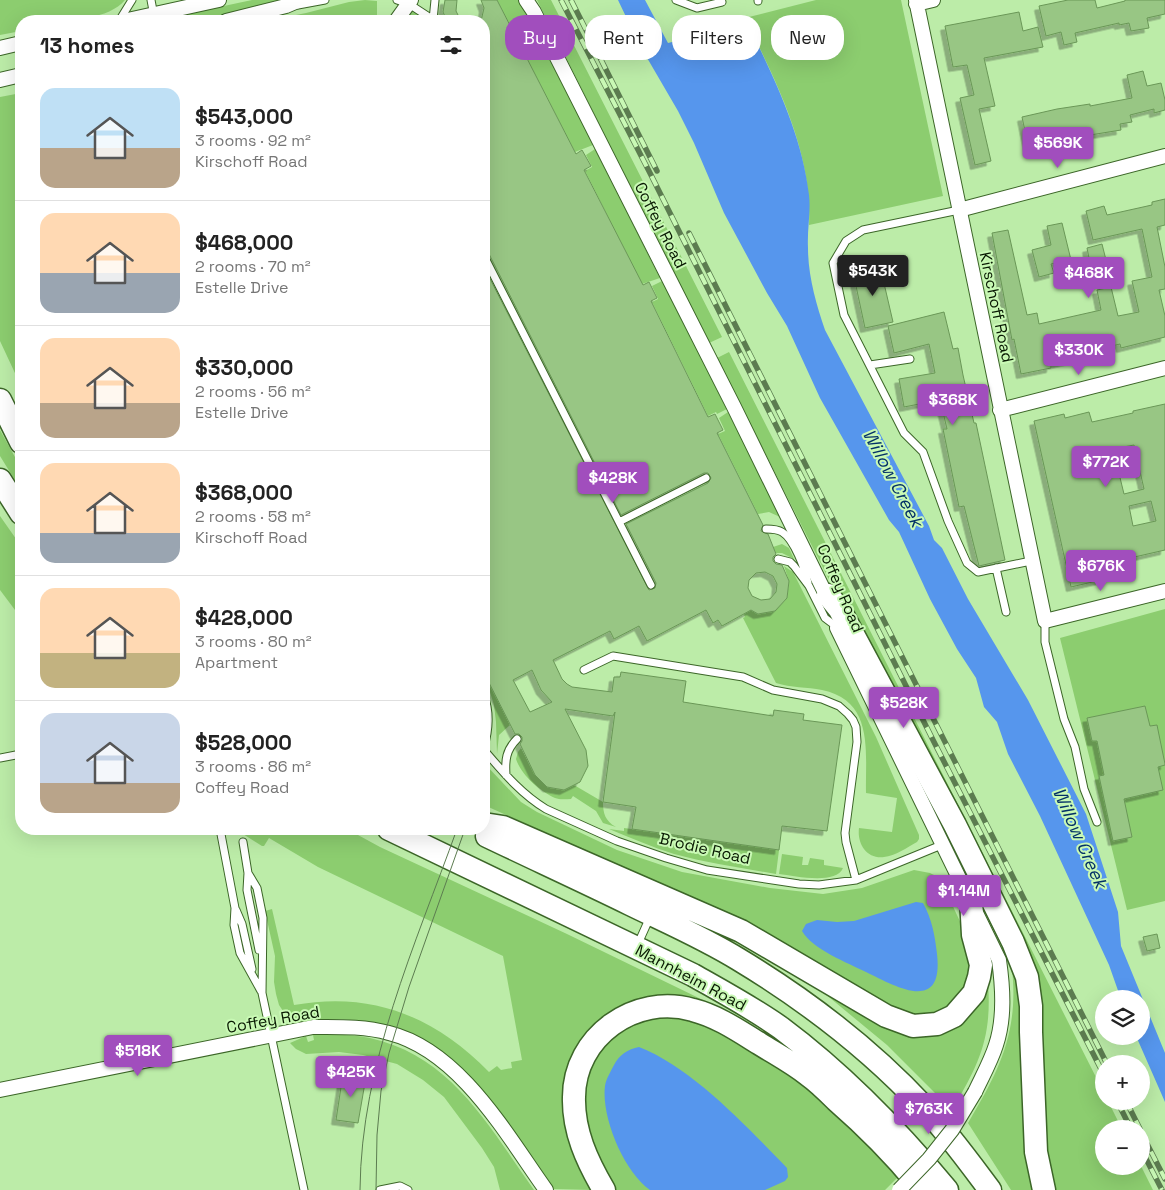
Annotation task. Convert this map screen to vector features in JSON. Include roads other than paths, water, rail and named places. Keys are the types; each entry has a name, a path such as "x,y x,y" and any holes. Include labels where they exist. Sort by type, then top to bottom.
{"main road":[{"path":"0,400 15,430"},
{"path":"0,480 15,504"},
{"path":"818,591 840,610 955,825 1013,942 1027,977 1031,1006 1030,1032 1036,1152 1044,1190"},
{"path":"490,825 503,827 741,931 886,1016 913,1026 937,1024 954,1016 974,993 981,965 973,935 971,899"},
{"name":"Mannheim Road","path":"402,835 693,975 780,1027 825,1062 862,1096 906,1141 947,1190"},
{"path":"485,835 651,914 737,958 777,984 853,1040 892,1075 924,1107 957,1146 990,1190"},
{"path":"604,1190 585,1154 576,1119 575,1080 580,1065 596,1038 623,1016 647,1008 670,1006 693,1010 731,1026 808,1074 870,1130 901,1162 923,1190"}],"street":[{"path":"160,15 219,0"},
{"path":"250,15 286,6 300,0"},
{"name":"Coffey Road","path":"526,0 584,109 818,591 971,899 999,960 1003,992 996,1045 975,1092 952,1130 929,1159 899,1190"},
{"path":"916,2 933,0"},
{"path":"399,15 406,1"},
{"name":"Kirschoff Road","path":"916,2 1045,621"},
{"path":"0,48 15,44"},
{"path":"0,80 15,77"},
{"path":"959,210 1165,156"},
{"path":"1000,410 1165,368"},
{"path":"1045,621 1165,591"},
{"name":"Coffey Road","path":"0,1090 313,1027 364,1028 391,1033 416,1044 451,1067 477,1094 546,1190"}],"lane":[{"path":"123,15 132,0"},
{"path":"148,15 151,0"},
{"path":"286,6 325,0"},
{"path":"434,15 435,0"},
{"path":"675,0 697,8 722,2"},
{"path":"406,1 427,15"},
{"path":"959,210 863,230 846,241 833,263 844,315 904,433 923,452 948,521 967,563 978,572 1032,561"},
{"path":"490,268 651,585"},
{"path":"870,366 910,359"},
{"path":"619,522 706,478"},
{"path":"766,530 781,531 787,537 818,591 825,618 837,627"},
{"path":"778,559 790,562 818,591"},
{"path":"996,568 1006,612"},
{"path":"1045,621 1045,642 1064,719 1075,746 1084,789 1097,822"},
{"path":"584,670 613,656 743,677 773,690 831,702 845,710 853,720 857,734 845,833 856,880"},
{"path":"506,776 505,761 511,745 517,739"},
{"path":"0,758 15,755"},
{"name":"Brodie Road","path":"490,757 506,776 532,800 546,809 617,841 666,858 716,871 799,884 818,885 856,880 944,844"},
{"path":"221,835 235,908 234,925 240,952 262,993"},
{"path":"243,842 248,873 256,888 263,918 262,993 304,1190"},
{"path":"636,947 651,914"},
{"path":"380,1190 400,1186 408,1190"}],"water":[{"path":"618,0 645,0 653,15 625,15"},
{"name":"Willow Creek","path":"662,32 668,43 672,42 672,60 761,60 761,51 786,107 800,150 810,208 809,269 825,330 929,526 934,540 942,548 968,599 1028,700 1086,814 1118,912 1121,946 1139,990 1118,990 1109,965 1040,816 1008,754 997,722 984,707 976,678 957,649 930,599 899,532 889,520 820,398 787,326 724,213 678,111 648,60 662,60"},
{"path":"916,902 923,903 929,915 937,954 937,973 933,985 925,990 903,989 890,984 822,950 807,938 802,931 806,924 817,920 854,921"},
{"path":"1150,1017 1165,1053 1165,1102 1150,1068 1150,1055 1144,1055 1140,1045 1150,1045"},
{"path":"639,1047 679,1069 737,1117 787,1168 788,1177 785,1181 765,1190 650,1190 640,1182 631,1171 616,1143 605,1099 605,1086 616,1061 624,1053"}],"tram line":[{"path":"360,1190 363,1143 370,1096 380,1051 408,961 455,835"},
{"path":"376,1190 377,1135 381,1091 389,1053 409,987 463,835"}],"railway":[{"path":"561,0 651,175 934,742 1095,1057"},
{"path":"571,0 657,171"},
{"path":"689,233 1102,1055"},
{"path":"1122,1110 1126,1120"},
{"path":"1130,1110 1136,1120"},
{"path":"1150,1150 1165,1179"},
{"path":"1150,1167 1162,1190"}]}
